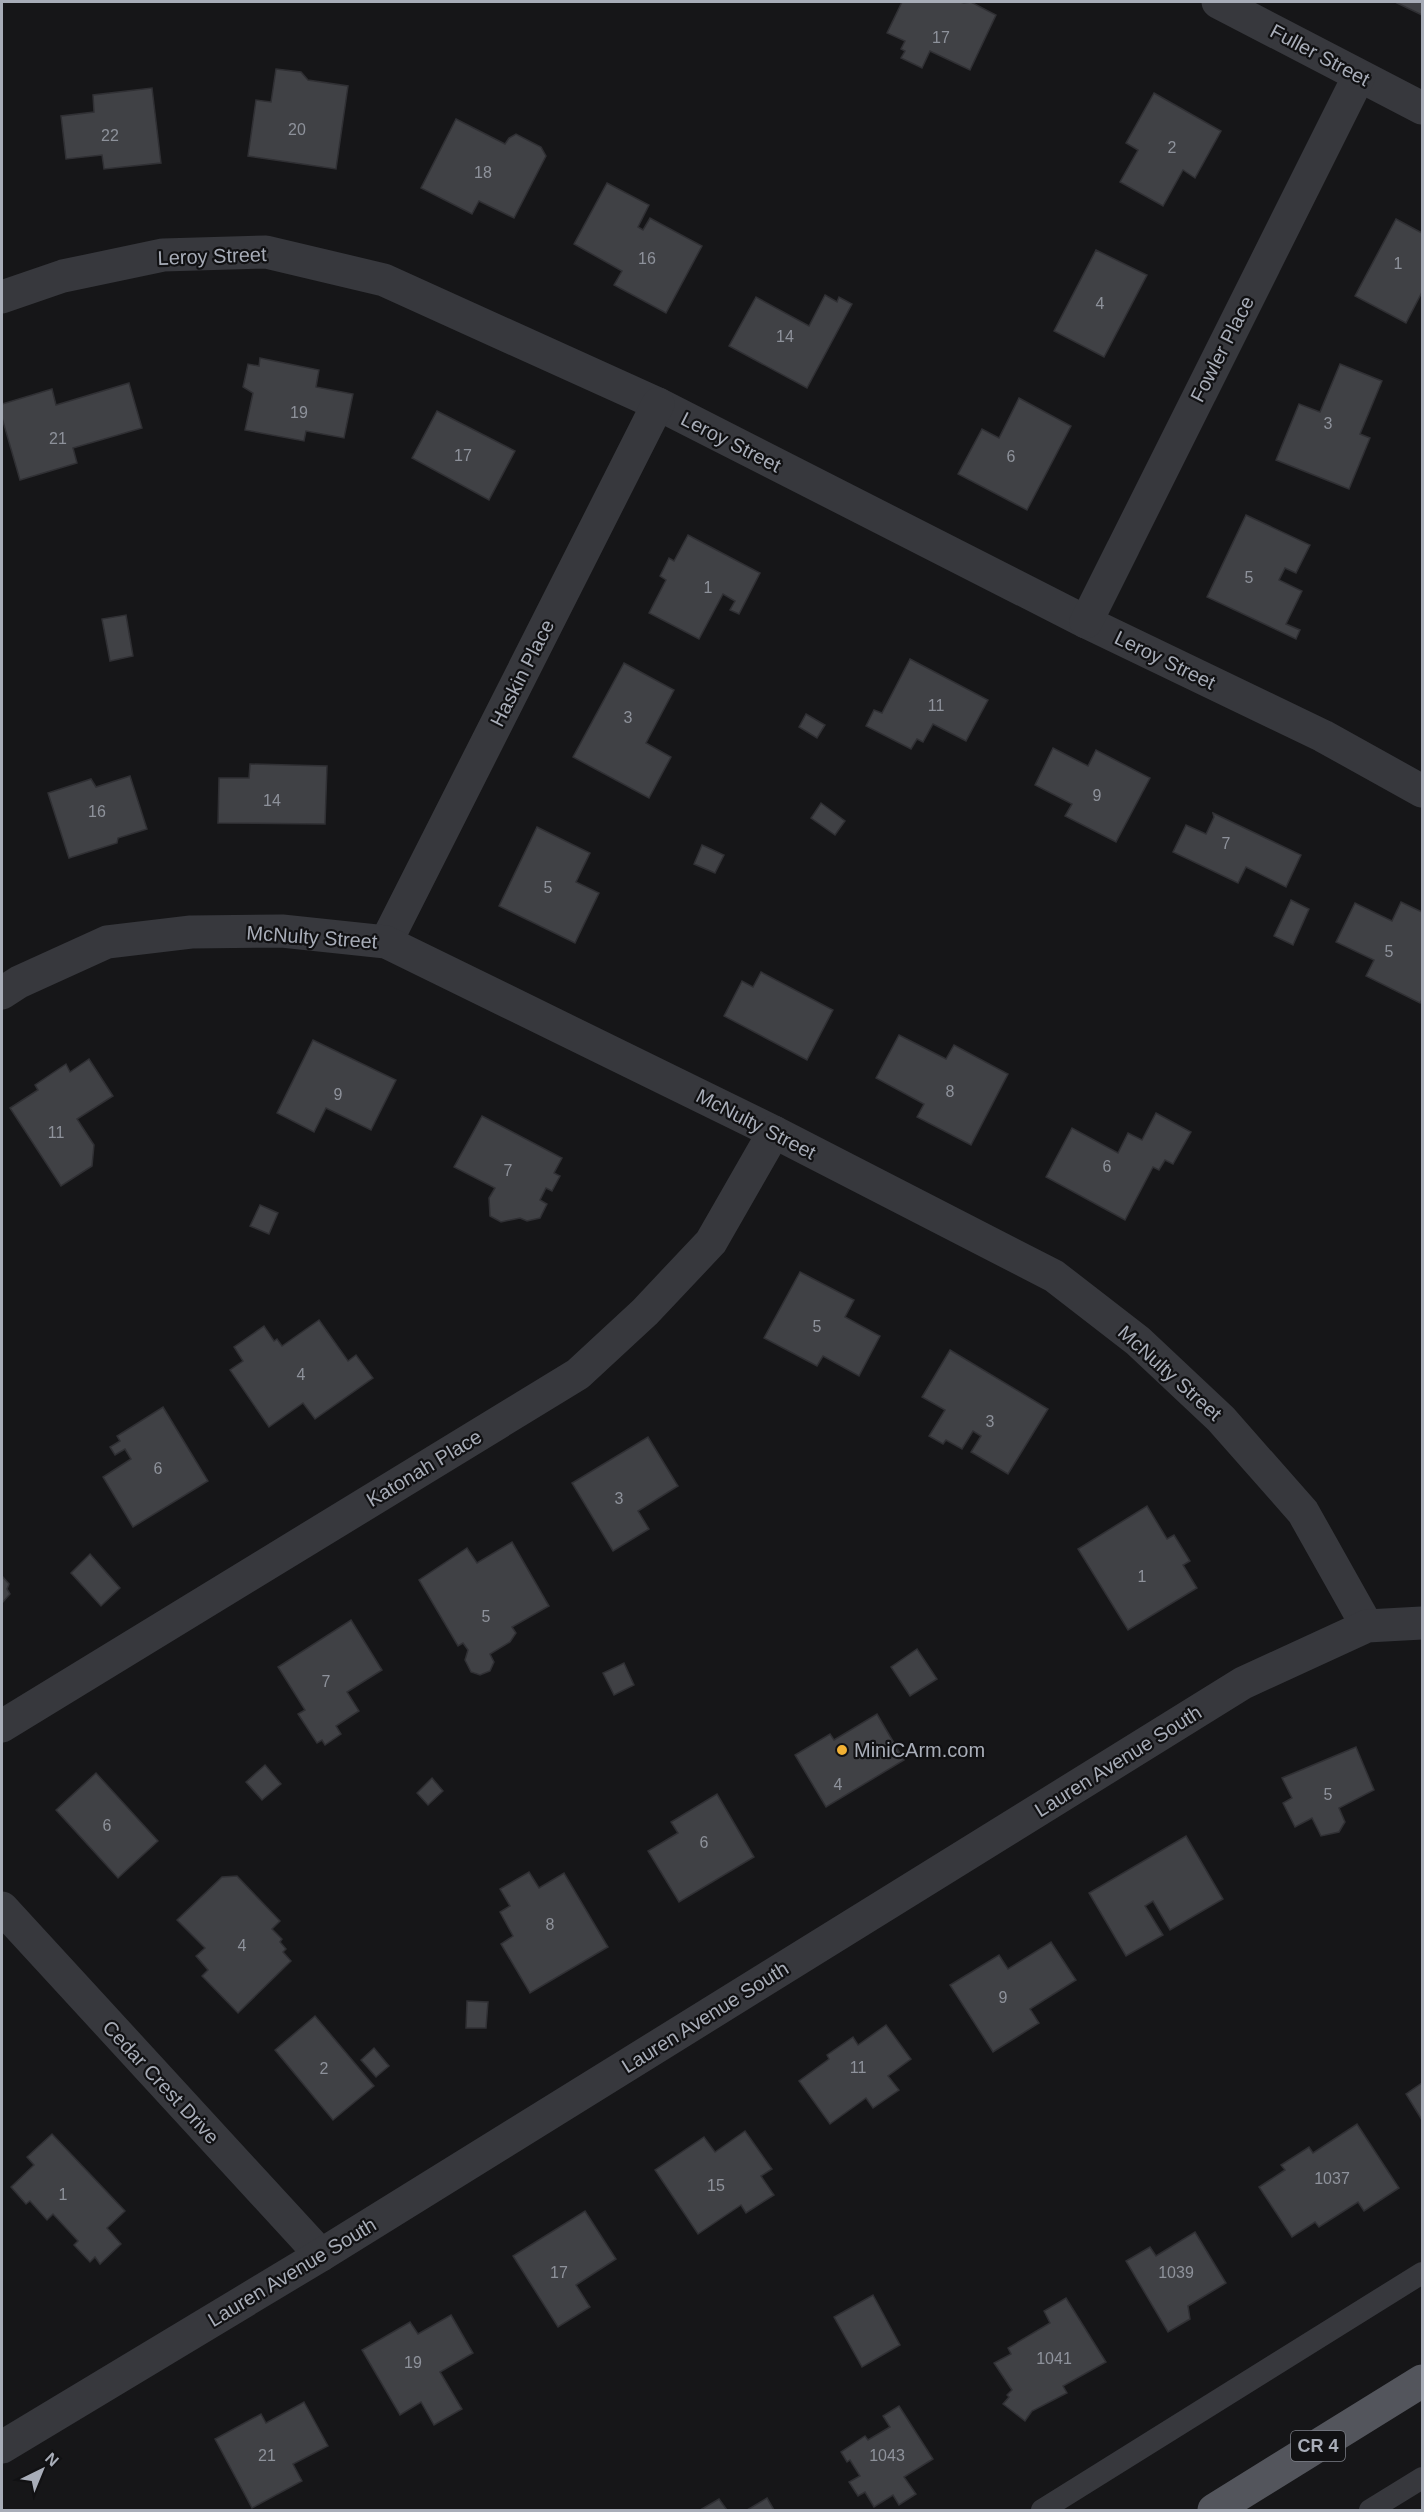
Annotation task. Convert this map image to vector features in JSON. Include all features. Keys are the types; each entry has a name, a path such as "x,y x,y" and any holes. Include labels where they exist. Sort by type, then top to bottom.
{"main road":[{"name":"CR 4","path":"1214,2511 1422,2381"}],"street":[{"name":"Fuller Street","path":"1218,2 1422,108"},
{"name":"Fowler Place","path":"1086,622 1359,75"},
{"name":"Leroy Street","path":"2,297 63,276 163,255 266,252 384,280 658,404 1086,622 1323,736 1422,791"},
{"name":"Haskin Place","path":"386,942 658,404"},
{"name":"McNulty Street","path":"2,993 19,982 107,942 191,932 282,931 386,942 774,1132 1054,1276 1138,1341 1221,1419 1304,1512 1367,1626"},
{"name":"Katonah Place","path":"2,1726 578,1374 645,1312 711,1242 774,1132"},
{"name":"Lauren Avenue South","path":"2,2447 321,2255 1243,1683 1367,1626 1422,1623"},
{"name":"Cedar Crest Drive","path":"2,1908 321,2255"}],"lane":[{"path":"1042,2511 1422,2273"},
{"path":"1370,2511 1422,2478"}],"building":[{"path":"902,2 971,2 996,15 970,70 930,51 922,68 901,58 905,51 901,49 905,41 887,33"},
{"path":"1395,2 1422,2 1422,15"},
{"path":"276,69 301,72 308,80 348,86 336,169 248,156 256,100 271,102"},
{"path":"152,88 161,163 104,169 102,155 66,159 61,116 94,112 93,95"},
{"path":"1154,93 1221,131 1195,178 1183,170 1163,206 1120,182 1138,150 1126,143"},
{"path":"456,119 505,144 516,134 541,147 546,156 514,218 479,201 472,214 421,188"},
{"path":"607,183 649,205 638,227 643,230 650,218 702,246 666,313 614,285 622,271 574,244"},
{"path":"1396,219 1422,233 1422,292 1406,323 1355,296"},
{"path":"1096,250 1147,275 1104,357 1054,331"},
{"path":"825,295 837,302 839,297 852,304 807,388 729,346 756,297 809,326"},
{"path":"260,358 319,370 316,387 353,394 344,438 306,431 304,441 245,430 253,393 243,387 248,364 259,366"},
{"path":"1340,364 1382,381 1360,434 1370,438 1349,489 1276,460 1299,404 1320,412"},
{"path":"129,383 142,428 73,448 77,463 20,480 2,418 2,404 52,389 56,405"},
{"path":"1019,398 1071,426 1027,510 958,474 982,429 999,438"},
{"path":"437,411 515,451 489,500 412,458"},
{"path":"1246,515 1310,545 1296,573 1285,568 1279,580 1302,591 1286,624 1300,630 1296,639 1207,597"},
{"path":"688,535 760,573 739,614 730,610 735,601 723,594 699,639 649,613 666,580 660,576 669,558 674,561"},
{"path":"126,615 133,656 110,661 102,619"},
{"path":"910,659 988,700 966,741 933,724 923,742 917,739 911,749 866,726 874,710 882,713"},
{"path":"624,663 674,690 646,743 671,757 649,798 573,757"},
{"path":"806,714 825,725 817,738 799,727"},
{"path":"1053,748 1088,766 1096,750 1150,778 1116,842 1065,816 1072,804 1035,785"},
{"path":"250,764 327,766 325,824 218,823 219,778 249,778"},
{"path":"130,776 147,829 118,838 117,843 69,858 48,793 91,779 96,787"},
{"path":"821,803 845,821 835,835 811,818"},
{"path":"1213,813 1301,855 1286,887 1246,867 1238,883 1173,852 1186,825 1206,834 1214,817"},
{"path":"537,827 590,853 576,882 599,893 575,943 499,906"},
{"path":"702,845 724,855 715,873 694,864"},
{"path":"1291,900 1309,909 1293,945 1274,936"},
{"path":"1401,902 1422,912 1422,999 1420,1003 1366,976 1374,960 1336,942 1355,903 1392,921"},
{"path":"761,972 833,1010 807,1060 724,1016 742,981 753,987"},
{"path":"899,1035 946,1059 954,1045 1008,1074 971,1145 917,1117 924,1104 876,1078"},
{"path":"313,1040 396,1080 371,1130 326,1108 314,1132 277,1113"},
{"path":"89,1059 113,1096 77,1119 94,1145 92,1166 61,1186 10,1108 38,1090 35,1085 66,1064 70,1072"},
{"path":"1156,1113 1191,1132 1173,1164 1165,1160 1159,1170 1153,1167 1125,1220 1046,1177 1072,1128 1118,1153 1128,1133 1142,1140"},
{"path":"482,1116 562,1158 554,1173 560,1176 552,1191 546,1188 540,1200 547,1204 540,1218 527,1221 520,1218 501,1222 490,1216 489,1198 495,1188 454,1167"},
{"path":"260,1205 278,1213 269,1234 250,1226"},
{"path":"800,1272 854,1300 845,1317 880,1336 859,1376 823,1356 817,1366 764,1338"},
{"path":"319,1320 348,1361 356,1355 373,1378 315,1419 303,1403 269,1427 230,1370 243,1361 234,1347 264,1326 274,1341 277,1339 282,1346"},
{"path":"950,1350 1048,1409 1008,1474 971,1452 981,1436 973,1431 962,1449 946,1440 943,1444 929,1436 945,1410 922,1397"},
{"path":"163,1407 208,1481 133,1527 103,1477 131,1459 125,1449 115,1455 110,1447 120,1441 117,1436"},
{"path":"648,1437 678,1486 638,1511 649,1529 613,1551 572,1483"},
{"path":"1147,1506 1167,1539 1174,1535 1190,1561 1183,1565 1197,1588 1128,1630 1078,1549"},
{"path":"512,1542 549,1606 512,1627 516,1633 510,1642 490,1654 494,1662 490,1671 480,1675 471,1672 465,1660 468,1650 463,1643 458,1646 419,1580 467,1548 477,1563"},
{"path":"90,1554 120,1588 101,1606 71,1573"},
{"path":"2,1576 9,1584 7,1589 10,1594 2,1603"},
{"path":"351,1620 382,1670 347,1692 359,1711 336,1726 341,1734 325,1745 322,1740 317,1743 298,1714 305,1710 278,1667"},
{"path":"917,1649 937,1679 910,1696 891,1667"},
{"path":"624,1663 634,1685 614,1695 603,1673"},
{"path":"877,1714 904,1760 826,1807 795,1755 830,1734 834,1740"},
{"path":"1356,1747 1374,1790 1339,1808 1345,1822 1339,1832 1321,1836 1312,1818 1295,1827 1283,1803 1292,1798 1282,1778"},
{"path":"265,1765 281,1784 262,1800 246,1782"},
{"path":"96,1773 158,1841 118,1878 56,1810"},
{"path":"432,1778 443,1791 428,1805 417,1793"},
{"path":"717,1794 754,1857 679,1902 648,1851 678,1833 671,1822"},
{"path":"1186,1836 1223,1899 1170,1930 1153,1901 1145,1906 1163,1935 1126,1956 1089,1893"},
{"path":"529,1872 539,1888 564,1873 608,1947 530,1993 501,1944 513,1936 500,1912 510,1906 500,1889"},
{"path":"237,1876 280,1921 272,1929 282,1939 280,1942 286,1949 283,1952 291,1961 238,2013 202,1976 208,1970 196,1956 205,1948 177,1920 222,1877"},
{"path":"1051,1942 1076,1980 1030,2009 1039,2023 993,2052 950,1985 999,1955 1008,1969"},
{"path":"467,2001 488,2002 486,2028 466,2028"},
{"path":"315,2016 374,2086 333,2120 275,2050"},
{"path":"886,2025 911,2059 888,2076 899,2090 873,2108 866,2098 830,2124 799,2081 829,2059 827,2055 853,2037 858,2045"},
{"path":"374,2048 389,2066 376,2077 361,2060"},
{"path":"1422,2083 1422,2120 1406,2094"},
{"path":"1357,2124 1399,2188 1364,2211 1358,2202 1319,2227 1315,2222 1292,2237 1259,2187 1285,2170 1281,2165 1309,2147 1313,2153"},
{"path":"745,2131 772,2169 761,2176 774,2195 746,2213 741,2205 698,2234 655,2170 704,2137 715,2152"},
{"path":"52,2134 125,2211 107,2228 121,2244 100,2264 95,2257 90,2262 74,2245 78,2241 53,2214 47,2220 30,2201 26,2204 11,2187 34,2165 27,2157"},
{"path":"585,2211 616,2259 576,2285 590,2307 558,2327 513,2256"},
{"path":"1195,2232 1226,2283 1188,2306 1190,2319 1168,2332 1126,2261 1150,2247 1156,2256"},
{"path":"873,2295 900,2345 862,2367 834,2317"},
{"path":"1066,2298 1106,2362 1063,2386 1067,2393 1032,2411 1025,2421 1003,2404 1012,2390 994,2363 1011,2354 1008,2348 1050,2323 1044,2311"},
{"path":"451,2315 473,2353 440,2372 462,2409 434,2425 421,2402 400,2415 362,2350 410,2322 418,2334"},
{"path":"304,2402 328,2446 293,2464 302,2481 252,2508 215,2439 261,2414 266,2423"},
{"path":"899,2406 933,2459 904,2477 916,2494 899,2505 893,2495 874,2507 865,2492 858,2496 849,2482 860,2476 850,2460 847,2462 841,2452 865,2436 868,2440 890,2427 883,2416"},
{"path":"767,2498 774,2510 747,2510"},
{"path":"719,2499 727,2510 700,2510"}],"place":[{"name":"MiniCArm.com","path":"842,1750"}]}
